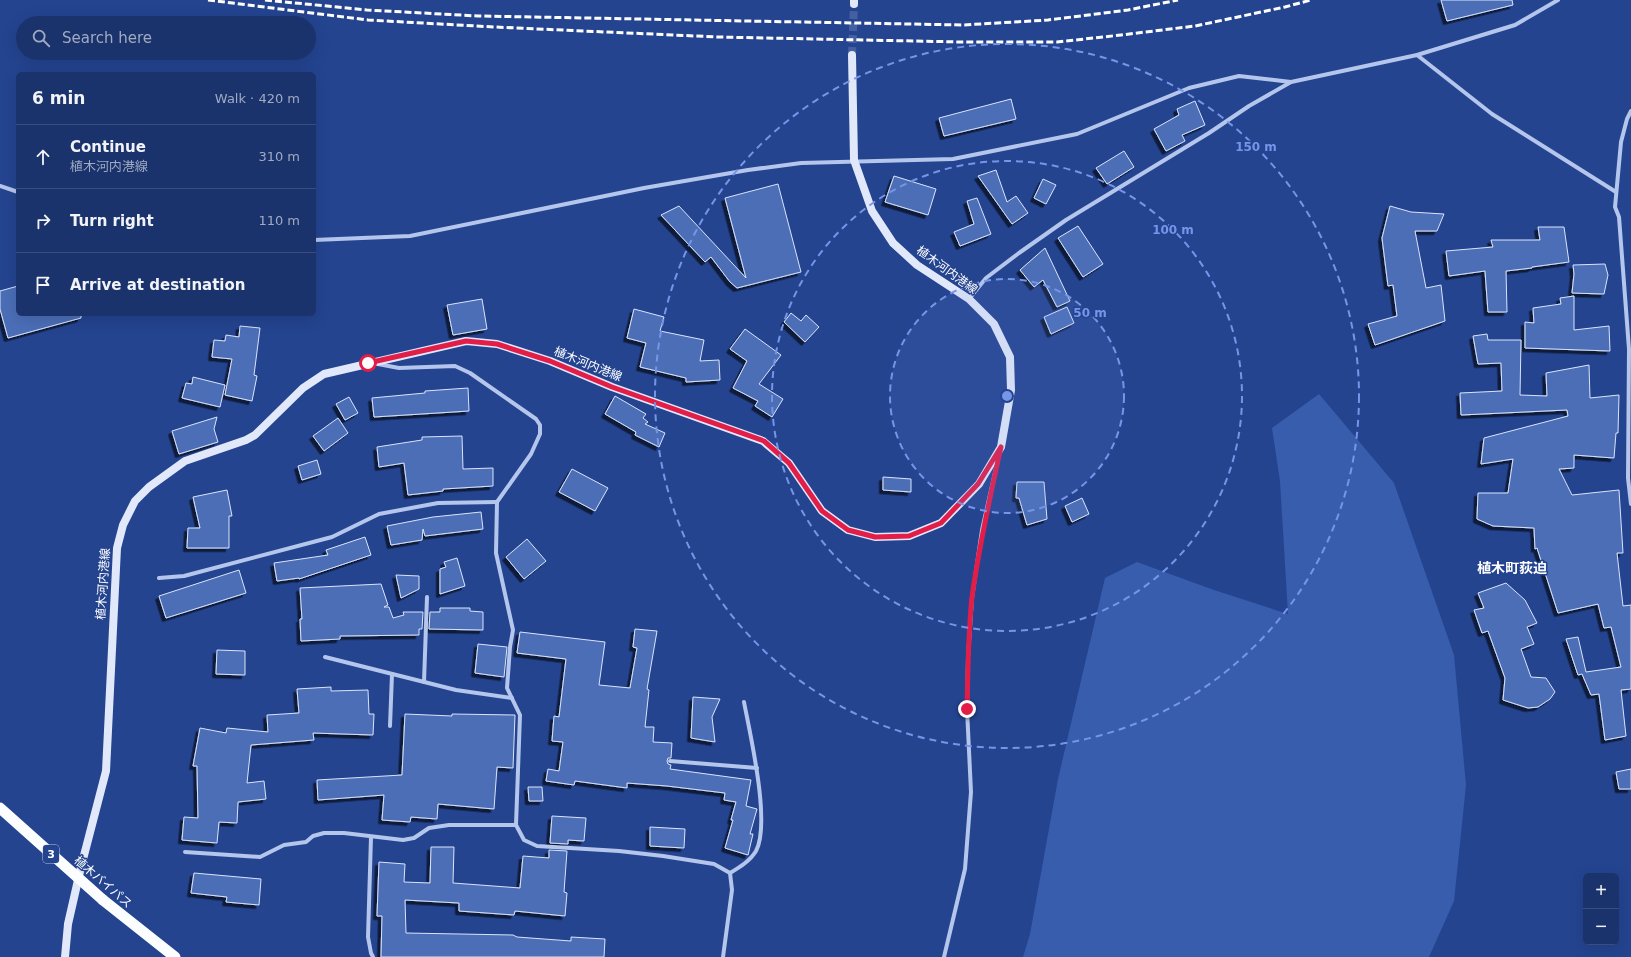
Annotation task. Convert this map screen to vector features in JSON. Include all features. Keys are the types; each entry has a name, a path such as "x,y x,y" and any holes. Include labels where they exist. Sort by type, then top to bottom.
{"highway":[{"name":"植木バイパス","path":"0,808 103,900 175,957"}],"main road":[{"name":"植木河内港線","path":"65,957 68,924 106,771 117,548 123,525 135,501 149,487 185,461 246,440 255,435 303,388 324,374 466,341 497,344 550,361 612,387 764,441 789,463 822,511 848,530 875,537 909,536 941,523 978,484 1001,447 1011,390 1010,357 994,324 969,300 917,265 894,243 872,212 854,160 852,55"}],"street":[{"path":"969,300 986,278 1019,252 1066,220 1291,82 1417,55 1515,25 1558,0"},
{"path":"1417,55 1492,114 1616,192"},
{"path":"316,240 410,236 644,188 748,170 801,163 854,160 953,159 1077,134 1189,88 1239,76 1291,82"},
{"path":"1631,111 1627,119 1621,142 1615,207 1619,217 1630,349 1628,478 1631,504"},
{"path":"0,186 16,191"},
{"path":"368,363 399,368 455,366 470,373 536,418 540,425 540,434 531,454 497,502 496,552 513,630 510,647 508,688 520,715 516,825 524,840 537,846 619,851 714,864 730,873"},
{"path":"944,957 965,869 971,792 967,702 972,598 982,530 1001,447"},
{"path":"159,578 184,576 332,537 378,514 438,503 497,502"},
{"path":"424,682 426,597"},
{"path":"325,658 456,690 512,698"},
{"path":"390,726 392,674"},
{"path":"730,873 744,865 756,851 761,836 762,815 757,768 744,702"},
{"path":"670,761 757,768"},
{"path":"185,852 260,857 284,845 306,842 314,836 324,833 344,833 403,840 414,838 429,828 449,824 516,825"},
{"path":"371,837 368,937 373,957"},
{"path":"722,957 732,890 730,873"}],"shaded area":[{"path":"1319,394 1394,483 1454,655 1466,785 1454,901 1429,957 1023,957 1030,934 1058,779 1105,578 1137,562 1214,590 1288,614 1280,481 1272,428"}],"building":[{"path":"1441,0 1512,0 1513,5 1447,21"},
{"path":"1011,99 1016,119 944,136 939,118"},
{"path":"1195,101 1205,125 1182,135 1185,141 1166,151 1154,129 1179,115 1177,109"},
{"path":"1124,151 1134,167 1107,184 1096,168"},
{"path":"996,170 1007,202 1016,196 1028,213 1012,224 978,176"},
{"path":"894,176 936,189 928,215 885,202"},
{"path":"1043,179 1056,185 1046,204 1034,198"},
{"path":"778,184 801,272 737,288 730,282 711,257 705,262 661,215 679,206 746,278 725,198"},
{"path":"977,198 991,234 960,246 954,232 974,224 967,201"},
{"path":"1390,206 1411,212 1444,214 1437,231 1415,231 1426,288 1441,285 1445,321 1375,345 1368,324 1397,316 1393,285 1388,286 1382,238"},
{"path":"1078,226 1103,264 1083,277 1058,238"},
{"path":"1538,227 1564,227 1569,262 1506,271 1507,312 1488,312 1485,271 1449,276 1446,251 1493,247 1491,240 1540,240"},
{"path":"1045,248 1070,301 1057,307 1043,280 1034,287 1020,270"},
{"path":"1605,264 1608,275 1604,294 1572,293 1574,274 1573,265"},
{"path":"16,287 16,316 81,316 81,318 8,338 0,309 0,291"},
{"path":"1574,296 1574,330 1609,326 1610,351 1525,348 1525,322 1534,323 1533,308 1561,304 1560,298"},
{"path":"482,299 487,329 453,335 447,305"},
{"path":"1067,307 1074,323 1051,334 1044,317"},
{"path":"634,309 664,317 660,331 704,340 700,361 719,360 720,380 686,382 686,378 640,367 646,343 627,338"},
{"path":"791,313 801,321 806,315 819,327 805,342 784,322"},
{"path":"240,326 260,328 254,375 257,376 252,401 225,395 232,359 212,357 214,340 225,341 226,335 239,337"},
{"path":"745,329 781,355 759,384 783,399 772,417 755,406 758,401 733,388 747,361 730,349"},
{"path":"1487,334 1488,340 1521,340 1520,395 1547,396 1546,373 1589,365 1590,398 1619,395 1618,433 1616,433 1614,458 1574,455 1574,468 1559,469 1572,495 1619,490 1623,553 1617,553 1623,606 1631,605 1631,689 1621,690 1626,736 1605,740 1599,694 1591,695 1582,674 1578,675 1566,639 1578,637 1586,672 1621,667 1611,627 1604,628 1598,604 1558,613 1537,548 1535,549 1534,528 1493,526 1477,519 1478,493 1508,493 1513,459 1481,464 1484,438 1568,416 1567,410 1461,415 1460,393 1502,391 1501,363 1478,364 1473,336"},
{"path":"193,377 225,385 220,407 182,398 186,383 192,384"},
{"path":"468,388 469,411 374,417 372,398 425,393 425,391"},
{"path":"615,396 646,414 643,418 648,422 645,424 665,433 659,447 635,435 636,432 605,414"},
{"path":"349,397 358,413 345,420 336,404"},
{"path":"217,417 214,429 218,442 179,454 172,431"},
{"path":"338,418 348,433 324,451 313,436"},
{"path":"462,436 463,469 493,468 493,486 443,489 443,491 408,495 404,463 379,467 377,447 422,440 422,437"},
{"path":"317,460 321,474 302,480 298,466"},
{"path":"572,469 608,488 595,511 559,492"},
{"path":"883,477 911,479 911,492 883,490"},
{"path":"1017,482 1044,482 1047,519 1027,525 1019,498 1016,498"},
{"path":"227,490 232,516 229,516 229,548 187,548 188,528 200,528 193,497"},
{"path":"1082,498 1089,514 1072,522 1065,506"},
{"path":"481,512 483,529 425,536 423,529 422,540 391,545 387,526 433,517"},
{"path":"365,537 371,555 299,579 277,581 274,563 328,555 326,550"},
{"path":"527,539 546,561 524,579 506,557"},
{"path":"457,558 465,586 440,594 440,569 446,567 444,562"},
{"path":"239,570 246,593 166,618 159,596"},
{"path":"396,575 419,576 419,589 401,598"},
{"path":"1506,583 1525,600 1537,623 1527,627 1534,644 1521,649 1531,677 1546,678 1555,692 1550,699 1538,707 1528,708 1503,700 1505,678 1488,631 1482,633 1474,610 1484,608 1478,593"},
{"path":"381,584 388,605 384,607 389,607 393,618 404,615 403,612 423,612 422,629 419,629 419,635 340,636 340,639 301,641 300,619 302,619 300,588"},
{"path":"440,608 470,608 470,611 483,612 483,630 429,629 430,612 440,612"},
{"path":"635,629 657,631 647,689 649,690 645,727 654,727 653,742 672,743 671,758 668,758 667,761 668,764 671,765 670,769 751,780 746,806 757,809 750,834 753,834 748,855 725,848 733,820 731,820 736,802 724,800 725,793 627,783 627,788 575,781 574,785 546,781 548,769 559,771 563,742 552,741 554,716 559,717 566,659 517,653 520,632 605,642 599,685 630,688 637,648 633,647"},
{"path":"478,644 507,647 504,677 475,673"},
{"path":"217,650 245,651 245,675 216,674"},
{"path":"331,687 331,691 368,690 369,714 374,714 373,735 313,733 314,740 251,745 247,783 264,781 266,799 238,802 237,823 219,822 217,843 182,840 184,817 198,818 197,766 193,766 200,728 226,733 227,728 268,732 267,715 299,713 297,689"},
{"path":"693,697 720,699 712,717 715,742 691,738"},
{"path":"405,714 452,716 452,714 515,715 513,768 497,767 494,809 438,804 437,819 411,817 410,822 382,820 384,795 318,800 317,780 402,775"},
{"path":"1631,769 1631,789 1619,789 1616,772"},
{"path":"528,787 542,787 543,801 529,801"},
{"path":"552,816 586,818 584,841 568,840 568,844 550,843"},
{"path":"650,827 685,829 684,848 650,846"},
{"path":"431,847 454,847 453,883 520,888 523,856 549,858 549,850 567,851 564,892 567,893 565,916 515,911 514,915 459,911 459,903 405,900 406,933 513,935 517,937 571,941 571,937 605,939 604,957 381,957 382,916 377,916 379,862 405,864 404,882 430,883"},
{"path":"194,873 261,879 259,905 226,902 227,897 191,893"}],"tunnel":[{"path":"852,55 854,4"}],"railway":[{"path":"208,0 368,20 718,37 962,42 1057,42 1121,35 1195,26 1311,0"},
{"path":"265,0 367,10 478,16 963,25 1048,20 1128,10 1178,0"}],"district":[{"name":"植木町荻迫","path":"1512,568"}],"route":[{"path":"368,363 466,341 497,344 550,361 612,387 764,441 789,463 822,511 848,530 875,537 909,536 941,523 978,484 1001,447 982,530 972,598 968,657 967,709"}]}
